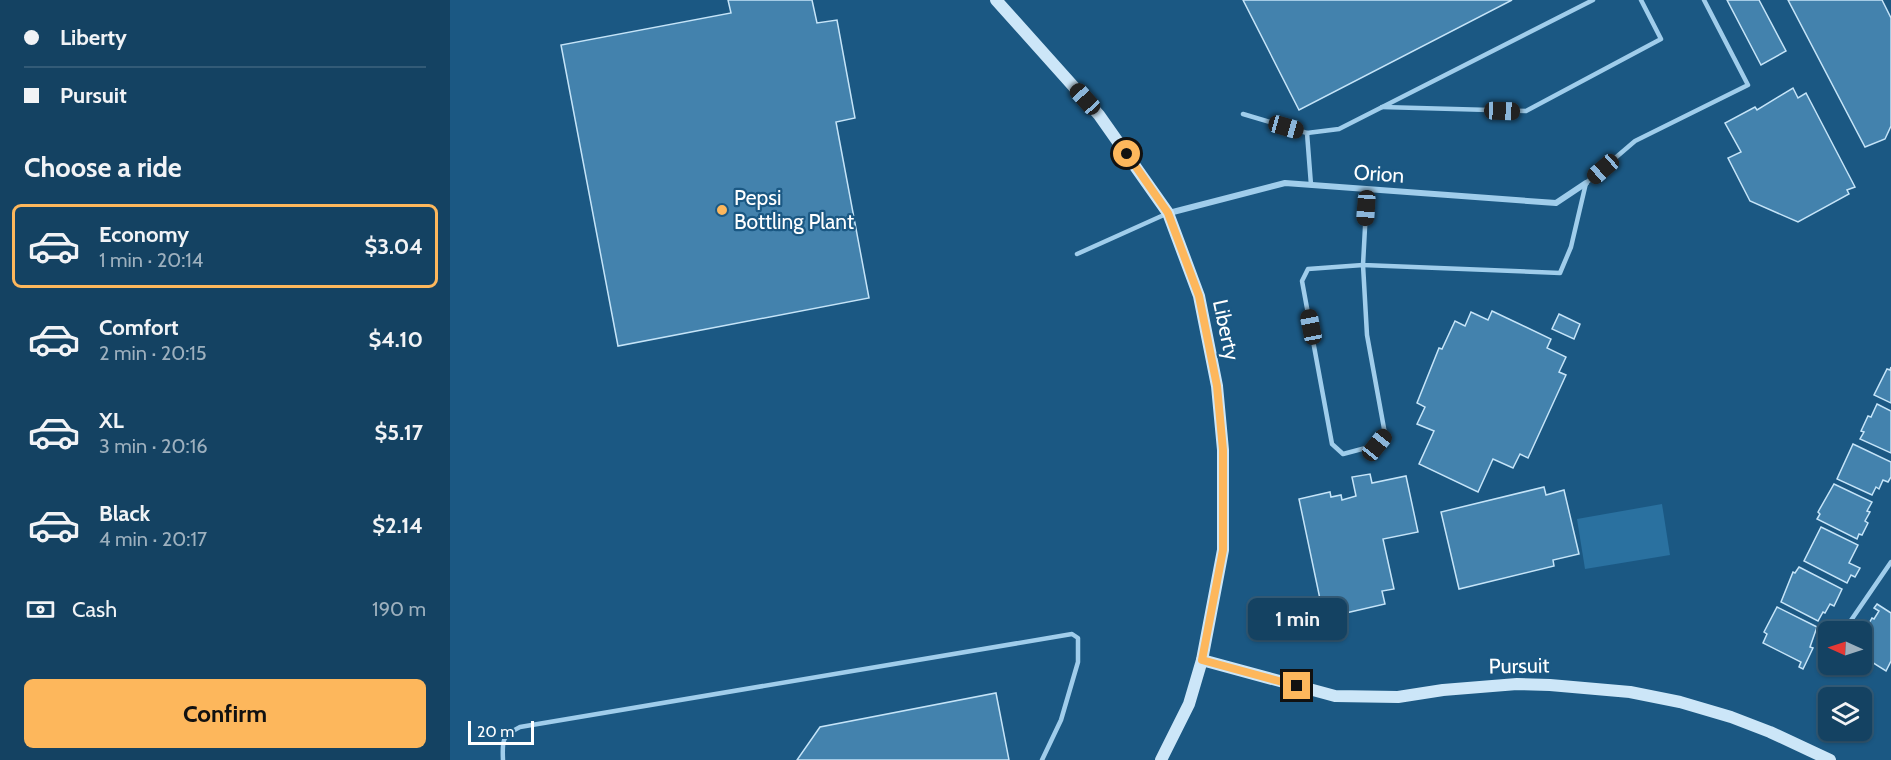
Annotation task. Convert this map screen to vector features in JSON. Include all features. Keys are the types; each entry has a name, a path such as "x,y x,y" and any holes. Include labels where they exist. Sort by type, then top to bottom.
{"street":[{"name":"Liberty","path":"996,0 1099,115 1168,213 1199,296 1217,386 1223,450 1223,550 1202,660 1188,704 1161,760"},
{"name":"Orion","path":"1168,213 1285,183 1556,203 1586,183"},
{"name":"Pursuit","path":"1202,660 1335,696 1398,697 1443,690 1517,684 1630,692 1680,702 1731,717 1830,760"}],"lane":[{"path":"1243,114 1307,133 1339,129 1593,0"},
{"path":"1382,107 1526,111 1661,39 1641,0"},
{"path":"1367,190 1363,265 1367,335 1385,434 1377,445 1343,454 1332,444 1302,281 1308,269 1363,265 1560,273 1571,247 1586,183 1635,141 1748,85 1704,0"},
{"path":"1307,133 1311,185"},
{"path":"1077,254 1168,213"},
{"path":"1851,621 1891,562"},
{"path":"503,760 502,743 508,733 520,727 1072,634 1078,638 1078,662 1061,720 1042,760"}],"shaded area":[{"path":"1662,504 1670,555 1585,569 1577,519"}],"building":[{"name":"Pepsi Bottling Plant","path":"728,0 812,0 817,23 837,20 855,118 836,122 869,298 618,346 561,45 731,13"},
{"path":"1243,0 1512,0 1299,110"},
{"path":"1727,0 1759,0 1786,51 1761,65"},
{"path":"1788,0 1882,0 1891,18 1891,126 1885,139 1865,147"},
{"path":"1793,88 1798,98 1806,93 1855,187 1847,190 1849,194 1798,222 1750,201 1728,158 1741,152 1725,123 1755,107 1757,110"},
{"path":"1492,311 1551,339 1547,348 1566,357 1559,372 1566,375 1528,458 1520,454 1513,468 1493,459 1478,492 1419,464 1434,431 1417,424 1425,407 1417,403 1439,348 1442,349 1455,321 1465,326 1471,312 1488,320"},
{"path":"1559,314 1580,324 1574,339 1552,329"},
{"path":"1891,367 1891,403 1874,395 1887,369 1890,370"},
{"path":"1877,404 1891,411 1891,453 1860,439 1868,416 1871,417"},
{"path":"1853,444 1891,462 1891,477 1888,482 1883,480 1879,489 1876,487 1872,495 1837,479"},
{"path":"1370,474 1372,483 1406,476 1418,532 1383,539 1394,589 1382,591 1385,604 1324,618 1299,499 1330,492 1331,497 1341,495 1342,500 1356,496 1352,477"},
{"path":"1834,484 1872,502 1865,521 1868,523 1862,535 1859,534 1857,539 1817,519 1820,514 1818,512"},
{"path":"1544,487 1546,495 1564,490 1579,554 1553,560 1554,566 1459,589 1441,512"},
{"path":"1821,527 1858,545 1849,563 1860,568 1855,577 1851,575 1847,583 1804,561"},
{"path":"1799,567 1842,589 1834,606 1830,604 1818,621 1781,602 1793,572 1795,573"},
{"path":"1877,604 1891,613 1891,661 1886,671 1872,662 1870,621 1879,611 1874,608"},
{"path":"1777,607 1817,627 1810,647 1813,648 1803,669 1799,667 1801,662 1763,643 1767,634 1764,632"},
{"path":"996,693 1009,760 797,760 820,727"}],"place":[{"name":"Pepsi Bottling Plant","path":"722,210"}],"route":[{"path":"1127,154 1168,213 1199,296 1217,386 1223,450 1223,550 1202,660 1297,686"}]}
